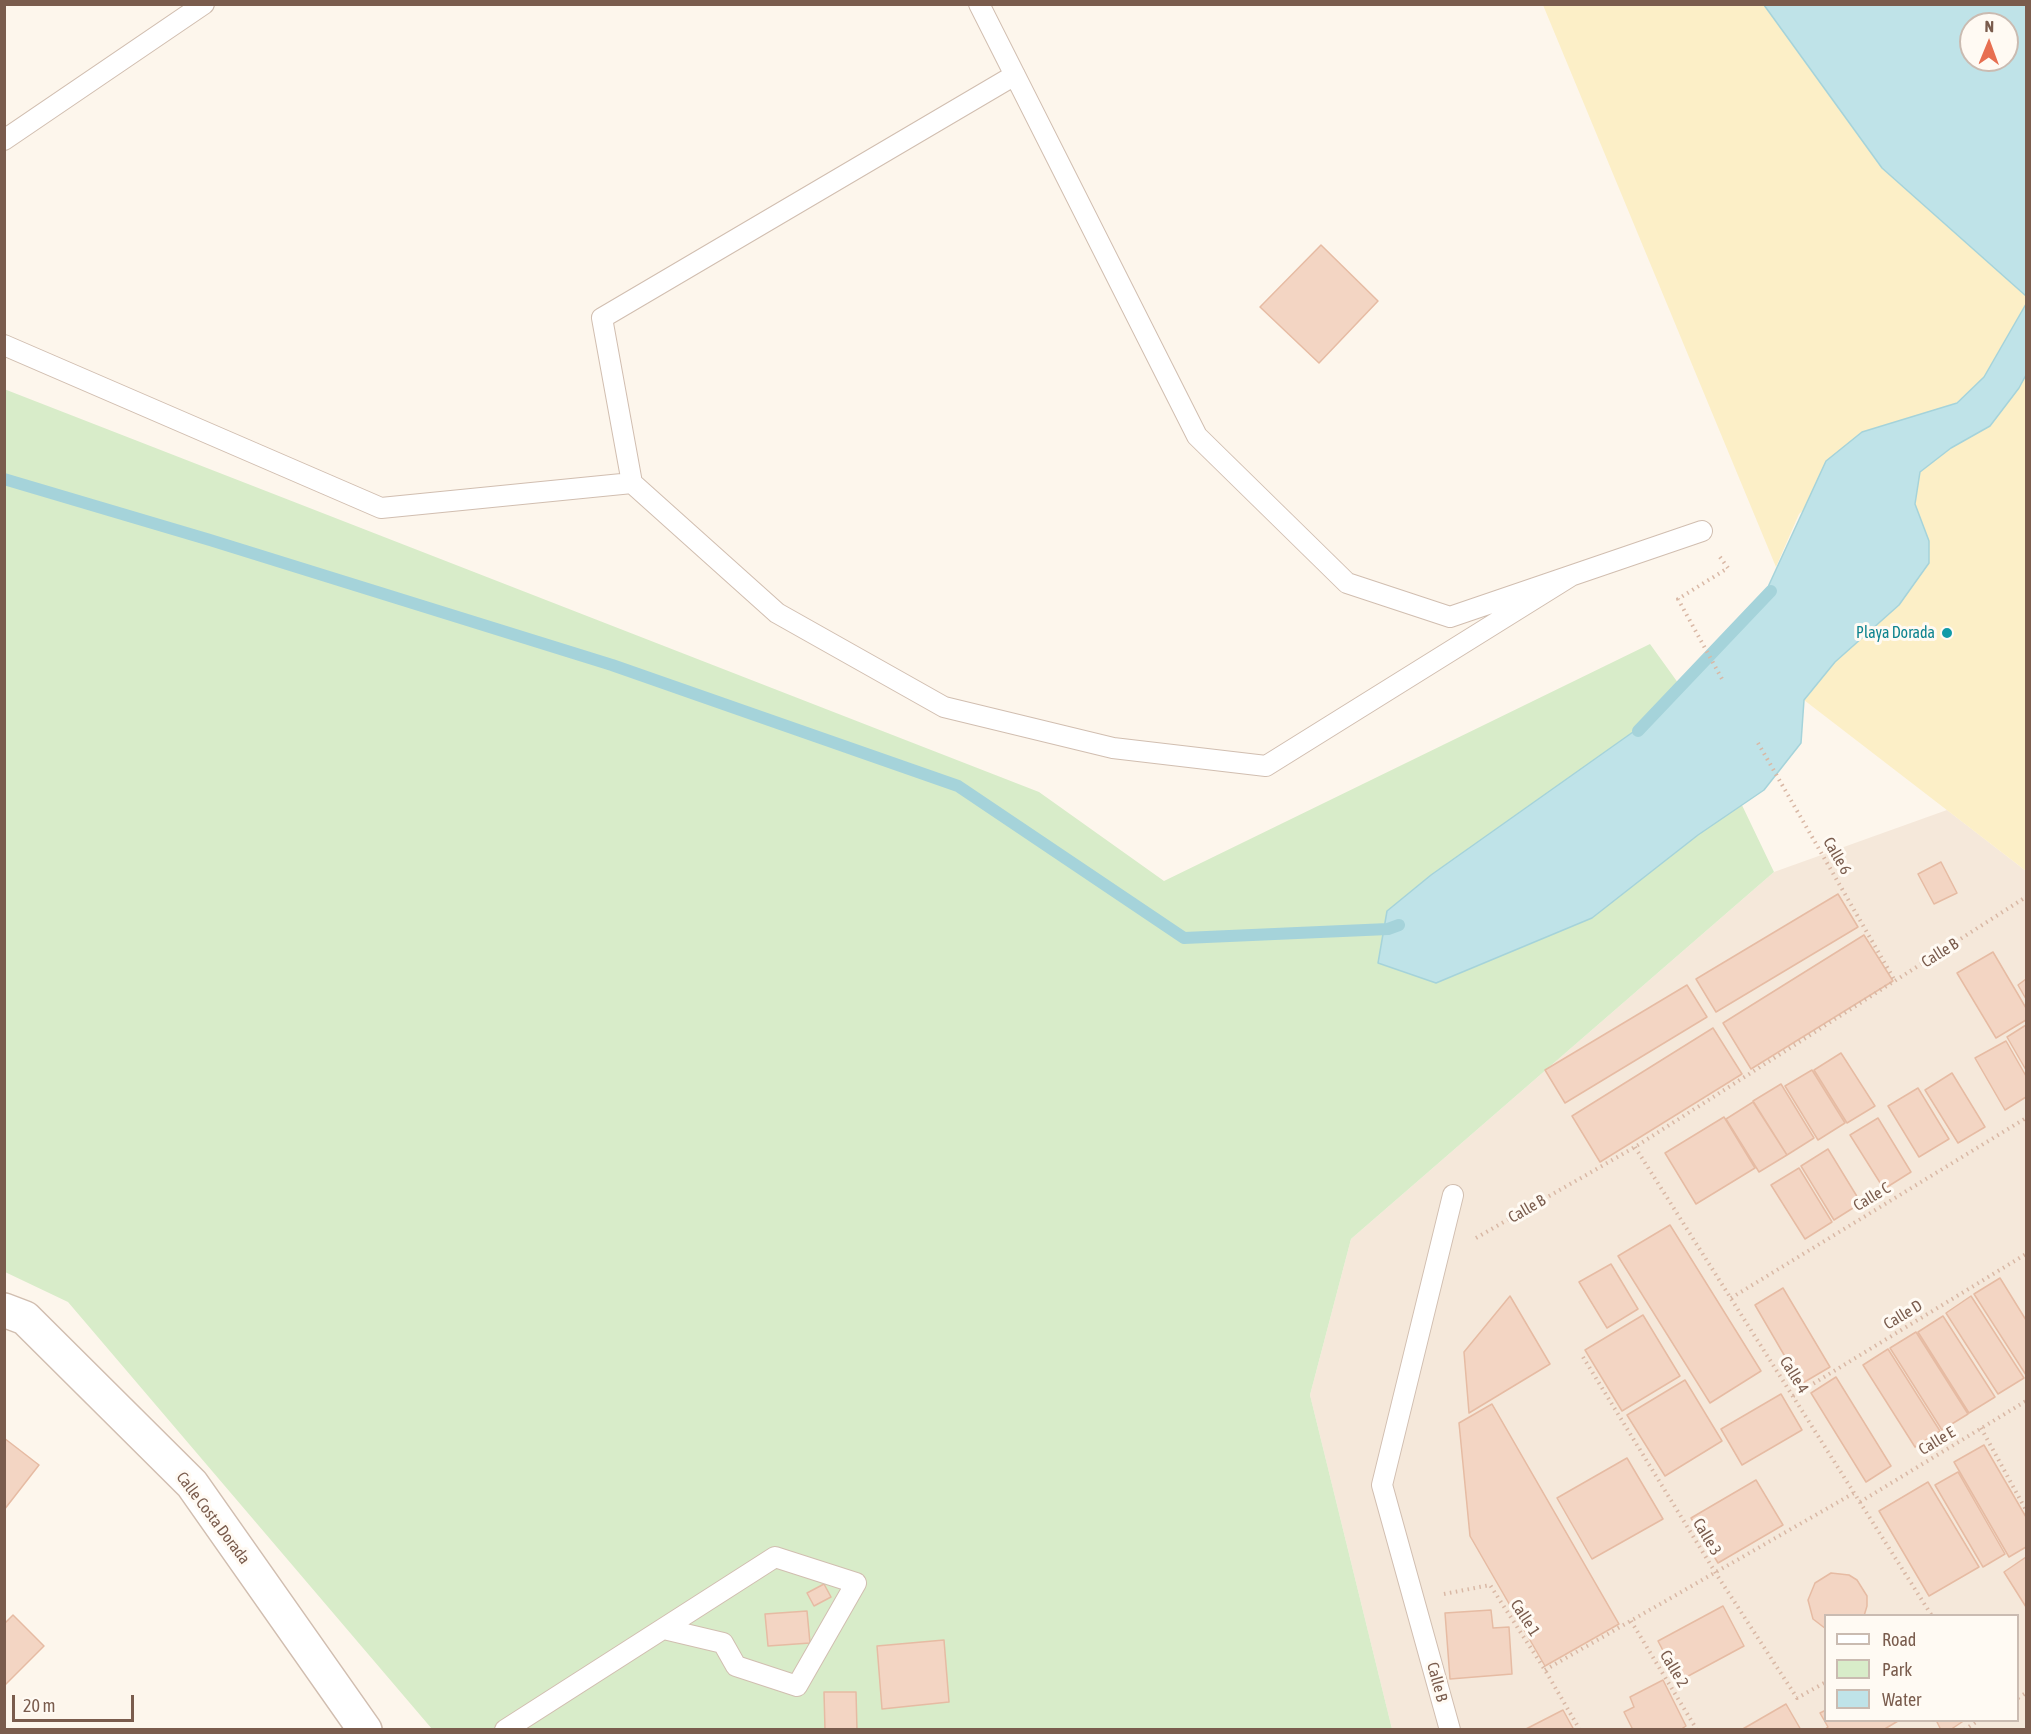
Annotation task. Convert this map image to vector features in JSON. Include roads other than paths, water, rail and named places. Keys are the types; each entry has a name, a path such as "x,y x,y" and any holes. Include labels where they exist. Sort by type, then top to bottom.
{"street":[{"name":"Calle Costa Dorada","path":"4,1310 25,1318 192,1484 362,1728"}],"lane":[{"path":"4,140 204,4"},
{"path":"979,4 1197,436 1347,583 1450,617 1702,531"},
{"path":"1015,75 602,318 632,483 777,613 944,708 1113,748 1266,766 1571,576"},
{"path":"4,345 381,508 632,483"},
{"name":"Calle B","path":"1450,1730 1382,1485 1453,1195"},
{"path":"505,1730 775,1557 856,1583 797,1686 736,1666 723,1642 664,1629"}],"water":[{"path":"1764,5 2026,5 2026,296 1882,168"},
{"path":"2026,304 2026,375 2019,388 1990,426 1951,448 1920,472 1915,504 1929,541 1929,563 1899,605 1835,662 1804,700 1801,743 1764,790 1698,835 1592,918 1436,983 1378,963 1387,911 1431,875 1657,715 1756,613 1826,461 1862,432 1957,403 1984,377"}],"waterway":[{"path":"4,479 210,540 612,665 958,786 1184,938 1388,929 1399,925"},
{"path":"1638,731 1771,591"}],"place":[{"name":"Playa Dorada","path":"1947,633"}]}
